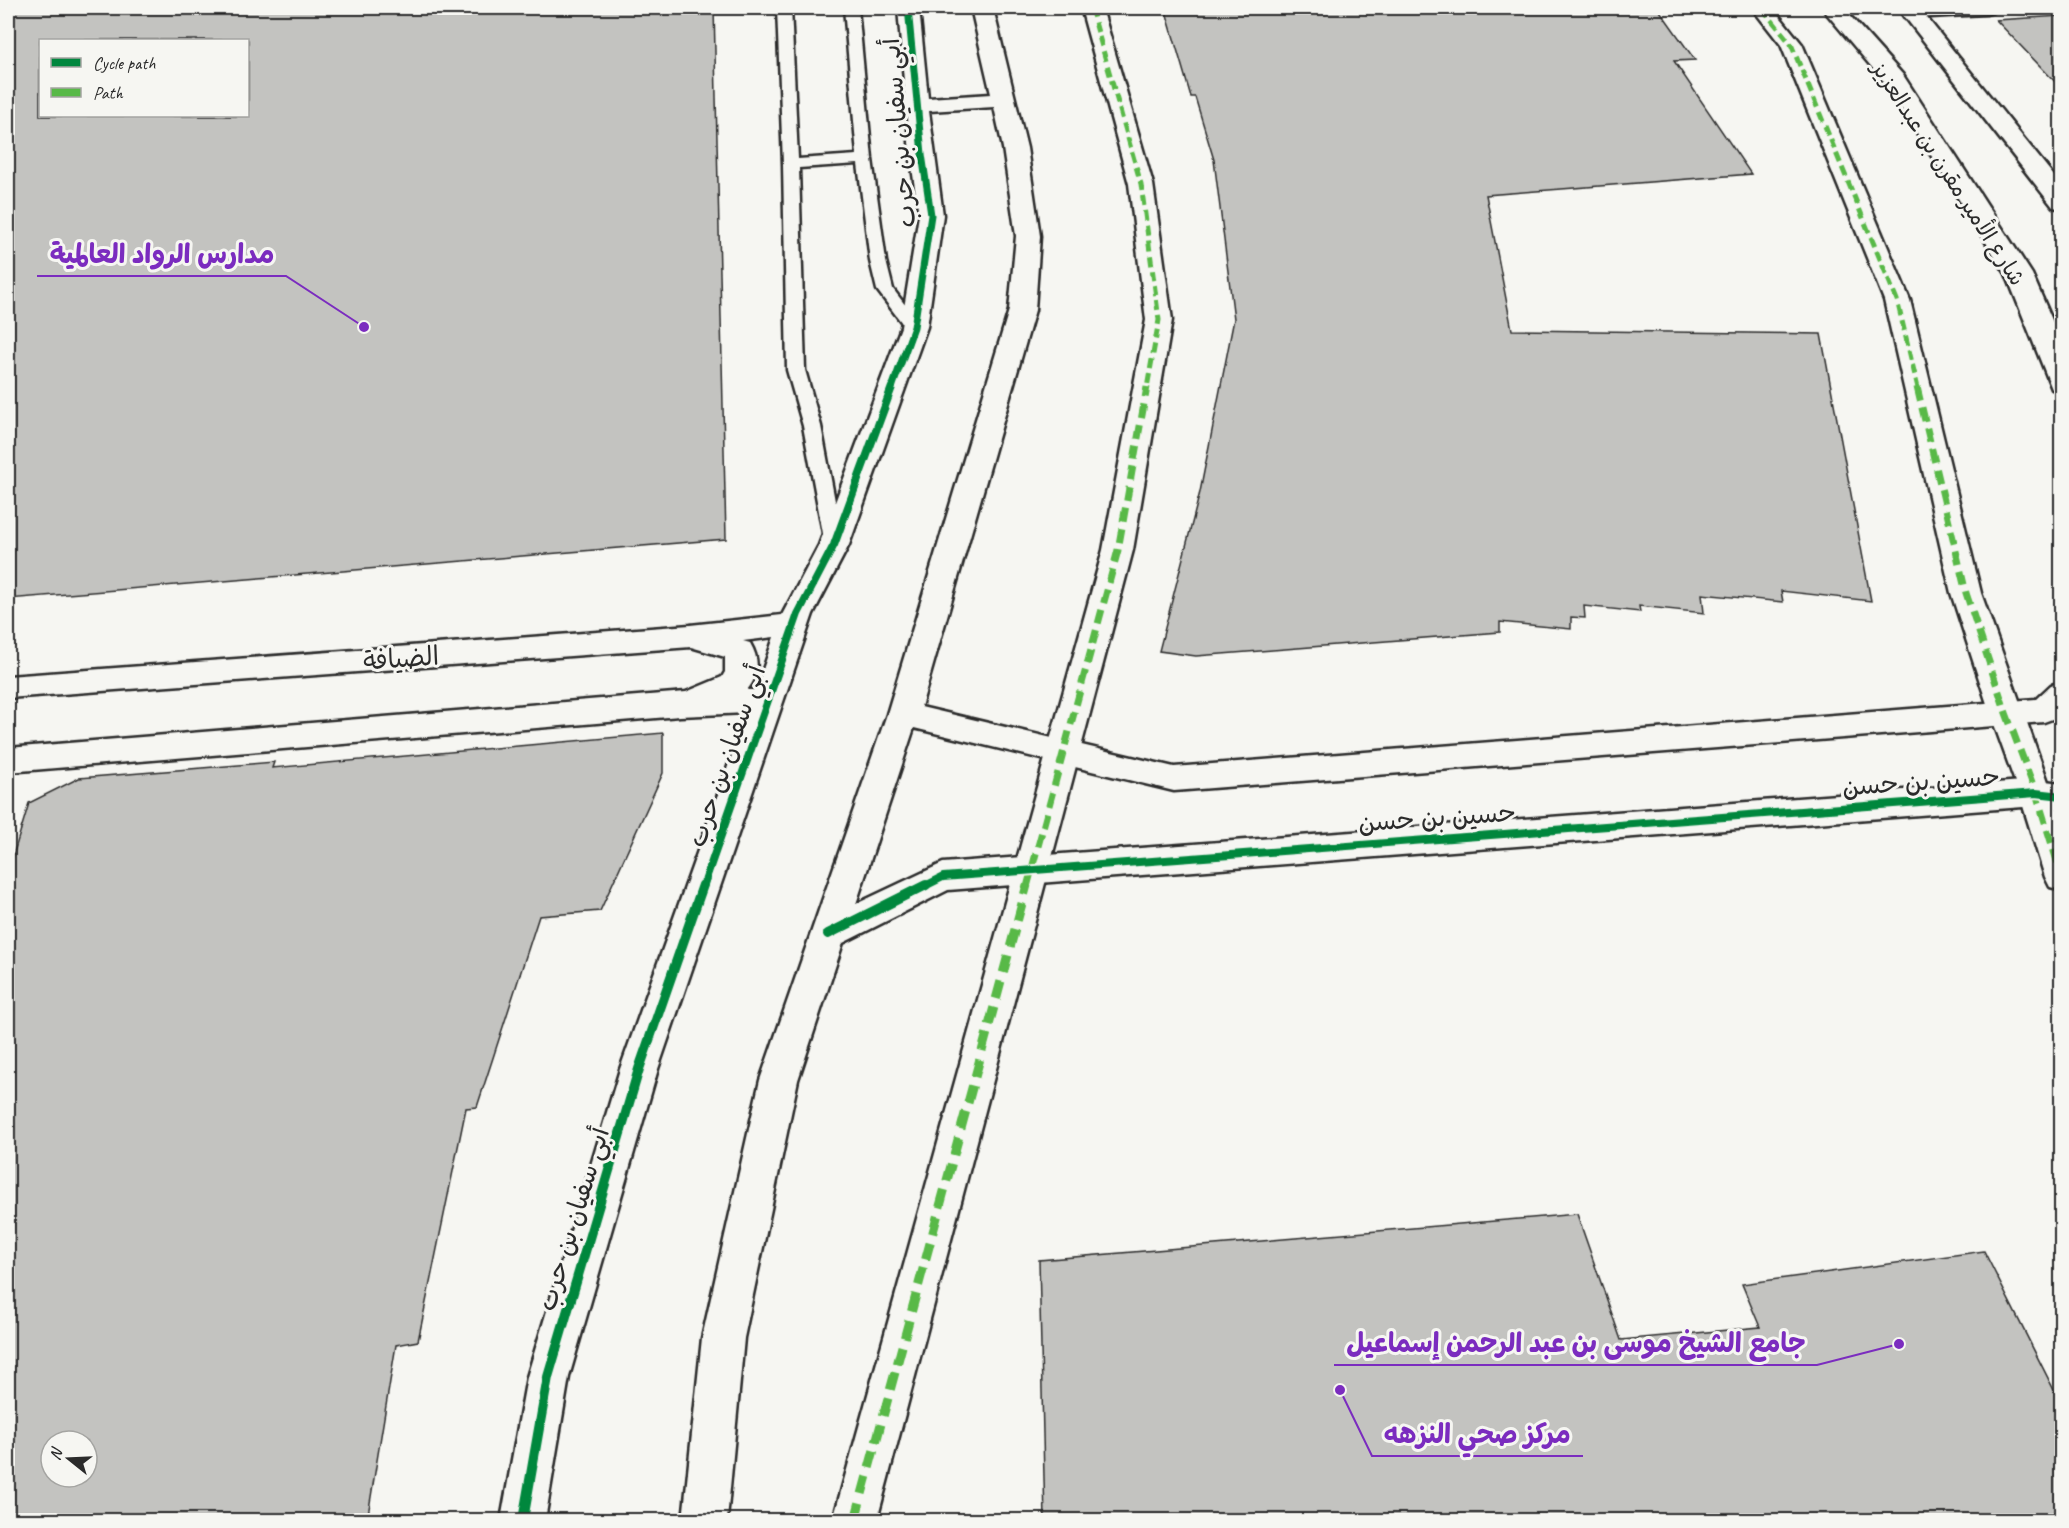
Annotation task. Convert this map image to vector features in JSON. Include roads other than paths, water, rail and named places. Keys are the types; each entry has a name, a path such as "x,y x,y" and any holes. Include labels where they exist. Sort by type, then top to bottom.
{"street":[{"name":"أبي سفيان بن حرب","path":"523,1521 548,1377 643,1058 794,624 834,544 914,327 931,215 908,8"},
{"path":"705,1521 723,1338 779,1080 903,714 1022,310 1028,236 1015,148 982,8"},
{"path":"855,1521 1118,550 1159,320 1141,184 1091,8"},
{"path":"1762,8 1791,44 1897,300 1966,593 2006,713 2049,794 2061,877"},
{"name":"شارع الأمير مقرن بن عبدالعزيز","path":"1832,8 1894,80 2019,274 2060,375"},
{"path":"1910,10 1986,8"},
{"path":"1910,10 2061,202"},
{"path":"918,105 1003,100"},
{"name":"الضيافة","path":"8,687 690,636 794,624"},
{"path":"680,704 720,692 736,683 743,666 739,651 717,642 690,636"},
{"path":"903,714 1174,779 2044,710 2061,693"},
{"path":"8,760 680,704 767,700"},
{"name":"حسين بن حسن","path":"828,934 943,877 2049,794"}],"lane":[{"path":"784,8 791,164 796,370 812,426 834,544"},
{"path":"851,8 865,159 878,261 885,290 914,327"},
{"path":"791,164 865,159"}],"place":[{"name":"مدارس الرواد العالمية","path":"364,327"},
{"name":"جامع الشيخ موسى بن عبد الرحمن إسماعيل","path":"1899,1344"},
{"name":"مركز صحي النزهه","path":"1340,1390"}]}
